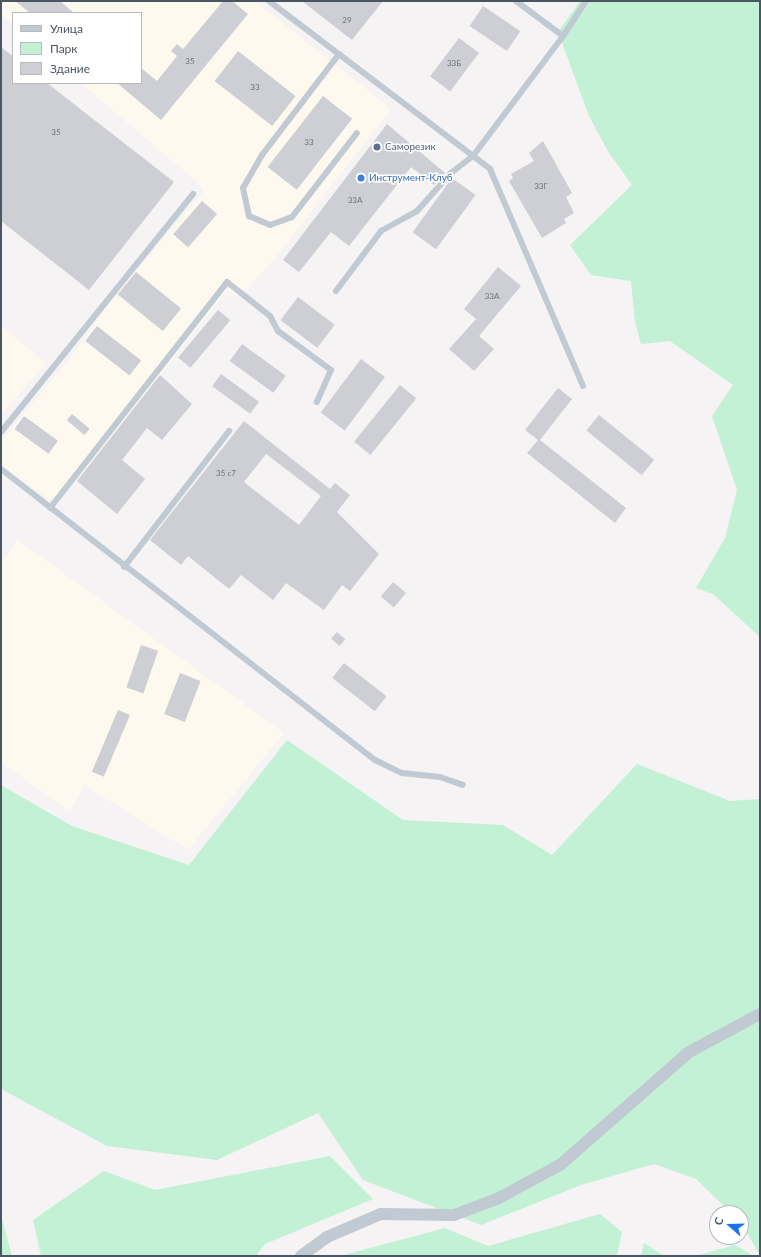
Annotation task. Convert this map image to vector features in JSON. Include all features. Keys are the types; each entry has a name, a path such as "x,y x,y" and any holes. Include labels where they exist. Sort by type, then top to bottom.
{"street":[{"path":"301,1256 327,1237 381,1214 454,1215 497,1199 560,1165 648,1091 689,1052 760,1014"}],"lane":[{"path":"269,1 490,169 583,386"},
{"path":"516,1 563,36"},
{"path":"336,292 380,231 417,212 451,173 473,156 563,36 586,1"},
{"path":"339,54 262,155 243,188 249,216 270,225 292,217 357,133"},
{"path":"1,432 193,194"},
{"path":"50,508 227,282 270,316 278,331 331,370 317,402"},
{"path":"124,567 229,432"},
{"path":"1,469 124,567 375,760 402,773 440,777 463,785"}],"shaded area":[{"path":"1,1 255,1 391,109 275,258 239,298 227,291 56,505 1,465 1,441 70,358 113,298 203,192 198,183 82,84 142,84 142,12 12,12 12,24 1,15"},
{"path":"1,326 46,363 1,415"},
{"path":"18,540 284,733 188,850 84,785 70,812 1,762 1,563"}],"green space":[{"path":"580,1 760,1 760,637 713,594 696,588 725,538 737,490 712,416 733,385 670,341 641,344 635,322 631,281 591,275 570,245 632,185 609,153 589,116 558,32"},
{"path":"287,740 403,820 503,825 552,855 637,764 730,801 760,799 760,1256 749,1236 749,1205 723,1205 696,1179 654,1164 581,1185 481,1225 363,1180 318,1113 217,1160 107,1146 1,1089 1,785 72,826 189,865"},
{"path":"330,1156 373,1199 265,1244 256,1256 41,1256 33,1220 104,1171 155,1190"},
{"path":"600,1214 622,1232 617,1256 340,1256 445,1228 488,1246"},
{"path":"1,1215 12,1256 1,1256"},
{"path":"644,1243 664,1256 641,1256"},
{"path":"735,1245 754,1256 695,1256"}],"building":[{"path":"15,1 60,1 73,12 29,12"},
{"path":"223,1 232,1 248,14 161,120 118,84 142,84 142,69 157,81 177,56 171,51 177,44 183,49"},
{"path":"302,1 383,1 352,40"},
{"path":"483,6 520,31 507,51 470,26"},
{"path":"459,38 479,53 450,91 430,76"},
{"path":"1,47 12,55 12,84 48,84 174,182 89,290 1,221"},
{"path":"238,51 296,96 272,126 215,81"},
{"path":"323,96 352,119 297,190 268,167"},
{"path":"387,124 445,173 434,185 411,167 349,246 331,232 299,272 283,260"},
{"path":"543,141 572,193 566,197 574,213 564,219 566,223 542,238 509,181 513,178 511,174 534,161 529,153"},
{"path":"452,178 475,195 436,249 413,232"},
{"path":"202,201 217,214 188,247 173,234"},
{"path":"498,267 521,286 479,336 494,349 474,371 449,349 476,319 464,309"},
{"path":"136,272 181,309 163,331 118,295"},
{"path":"298,297 335,325 317,348 281,320"},
{"path":"218,310 230,320 190,368 178,357"},
{"path":"97,326 141,360 129,375 85,341"},
{"path":"242,344 286,376 273,393 230,361"},
{"path":"361,359 385,377 345,431 321,413"},
{"path":"221,374 259,402 250,414 212,386"},
{"path":"160,375 192,404 162,440 147,428 122,460 145,479 117,514 77,481"},
{"path":"400,385 416,398 370,455 354,442"},
{"path":"558,388 572,399 540,440 626,508 615,523 527,453 538,440 525,430"},
{"path":"72,414 90,429 84,435 67,420"},
{"path":"599,415 654,460 642,475 586,431"},
{"path":"24,416 58,441 49,454 15,429"},
{"path":"244,421 330,489 335,483 350,495 337,512 379,554 350,591 342,585 324,610 286,583 273,600 241,575 229,589 188,556 181,565 150,540","holes":["266,454 321,496 299,525 244,482"]},
{"path":"393,582 406,593 394,607 381,597"},
{"path":"337,632 345,639 339,646 331,639"},
{"path":"141,645 158,651 143,693 126,688"},
{"path":"344,663 387,696 375,711 332,678"},
{"path":"180,673 201,681 185,722 164,714"},
{"path":"118,710 130,715 104,777 92,772"}],"place":[{"name":"Саморезик","path":"377,147"},
{"name":"Инструмент-Клуб","path":"361,178"}]}
